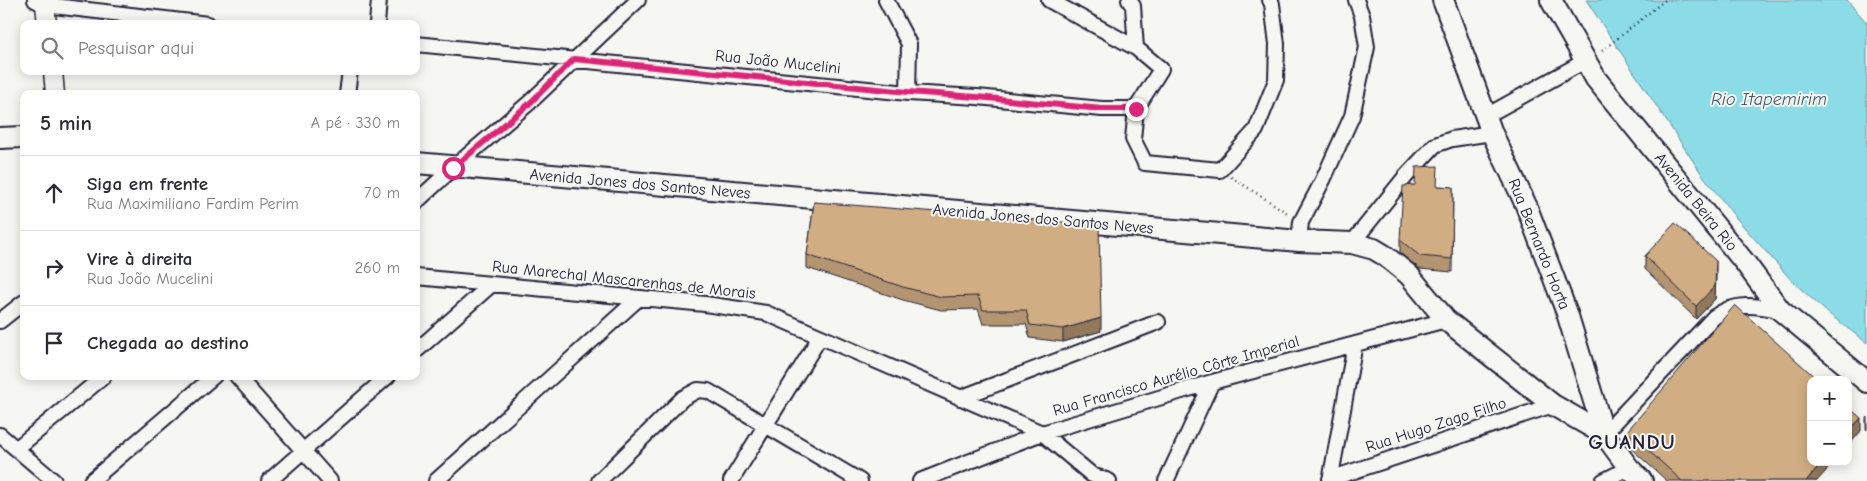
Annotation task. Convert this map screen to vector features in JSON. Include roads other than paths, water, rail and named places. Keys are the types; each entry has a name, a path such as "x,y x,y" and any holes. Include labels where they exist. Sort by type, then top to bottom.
{"main road":[{"name":"Rua Bernardo Horta","path":"1443,0 1489,124 1526,205 1567,313 1604,434 1635,475"},
{"name":"Avenida Beira Rio","path":"1551,0 1594,56 1596,79 1746,264 1780,310 1867,382"},
{"path":"0,138 20,138"},
{"name":"Avenida Jones dos Santos Neves","path":"420,164 453,168 1300,231 1352,243 1384,255 1408,275 1446,320 1553,405 1604,434"}],"street":[{"path":"377,20 379,0"},
{"path":"420,198 529,104 638,0"},
{"path":"886,0 909,44 908,92"},
{"path":"1050,0 1136,48 1161,69 1136,109 1133,140 1145,163 1220,170 1256,130 1276,80 1277,44 1270,0"},
{"path":"1129,0 1133,6 1136,48"},
{"path":"1300,231 1352,116 1367,47 1362,16 1356,0"},
{"path":"46,20 43,2 178,20"},
{"name":"Rua João Mucelini","path":"420,44 908,92 1102,109 1136,109"},
{"path":"1352,243 1411,170 1435,145 1489,124 1594,56"},
{"path":"53,75 54,90"},
{"path":"348,90 349,75"},
{"name":"Rua Marechal Mascarenhas de Morais","path":"420,277 705,304 766,314 1042,433 1090,478 1108,481"},
{"path":"420,347 492,284"},
{"path":"436,481 639,298"},
{"path":"0,322 20,305"},
{"path":"1604,434 1714,317 1725,309 1737,306 1764,307 1780,310"},
{"name":"Rua Francisco Aurélio Côrte Imperial","path":"920,481 1042,433 1212,382 1446,320"},
{"path":"960,398 1158,322"},
{"path":"731,481 820,337"},
{"path":"1330,480 1355,344"},
{"path":"17,448 99,380"},
{"path":"91,481 209,380"},
{"path":"241,380 330,481"},
{"path":"268,481 383,380"},
{"path":"1166,481 1212,382"},
{"path":"599,481 684,398 698,390 708,391 860,481"},
{"name":"Rua Hugo Zago Filho","path":"1330,480 1553,405"},
{"path":"0,435 54,481"},
{"path":"1603,481 1635,475"}],"water":[{"name":"Rio Itapemirim","path":"1586,0 1847,0 1867,23 1867,343 1829,314 1793,282 1736,218 1701,173"}],"district":[{"name":"GUANDU","path":"1632,442"}]}
